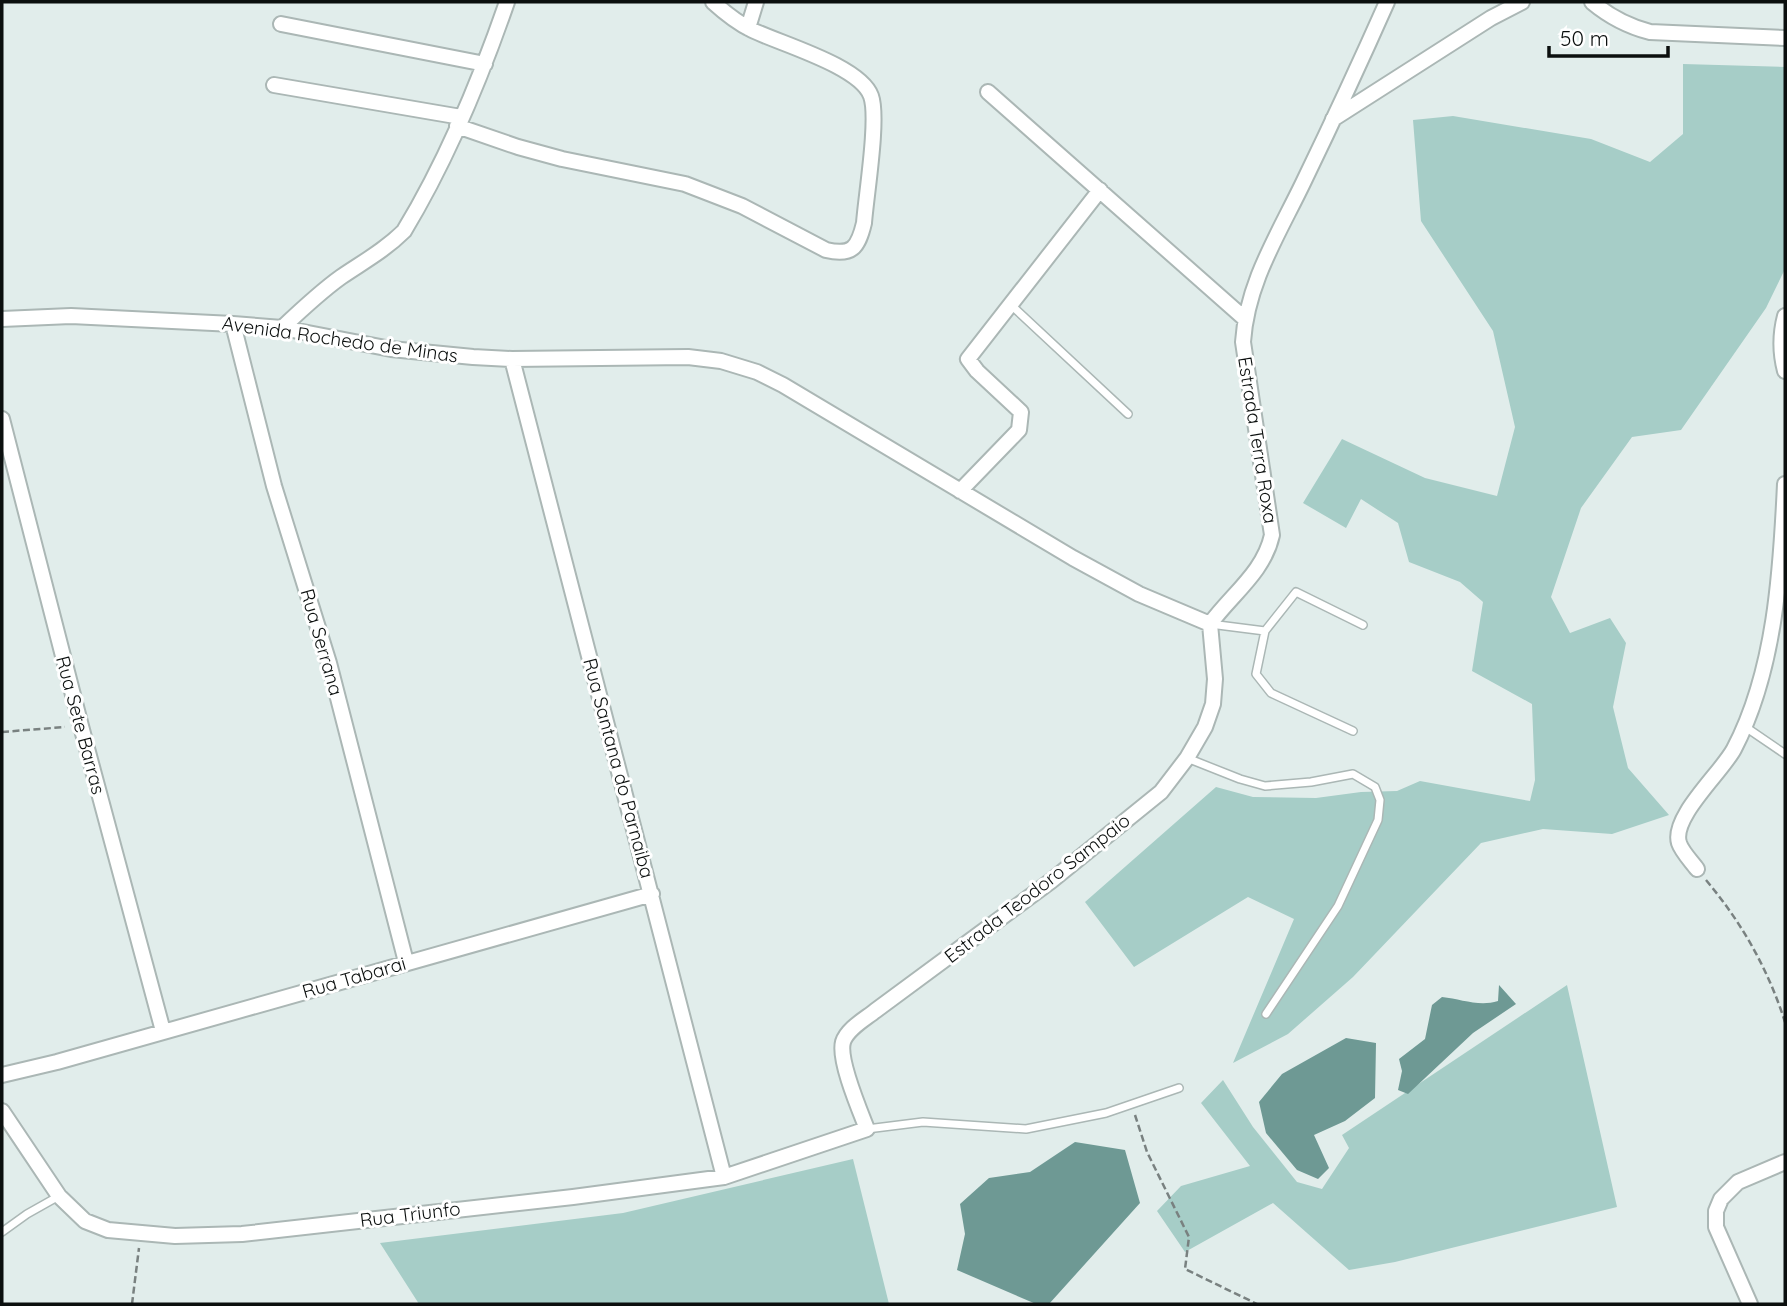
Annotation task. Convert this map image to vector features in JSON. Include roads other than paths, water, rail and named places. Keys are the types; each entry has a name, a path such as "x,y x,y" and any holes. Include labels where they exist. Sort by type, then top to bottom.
{"street":[{"path":"282,328 339,278 390,245 404,231 459,122 485,64 507,2"},
{"path":"275,85 459,122 551,156 685,184 742,206 826,250 841,254 851,250 860,240 864,223 874,116 871,96 862,81 847,70 748,28 713,2"},
{"path":"748,28 756,2"},
{"name":"Estrada Terra Roxa","path":"1210,624 1228,600 1256,573 1269,552 1272,535 1242,342 1250,295 1264,258 1387,2"},
{"path":"1332,120 1522,2"},
{"path":"1592,2 1612,18 1650,32 1785,38"},
{"path":"281,24 485,64"},
{"path":"988,92 1244,318"},
{"path":"1100,190 968,359 977,371 1021,412 1020,430 960,491 1139,594 1210,624"},
{"name":"Avenida Rochedo de Minas","path":"2,319 71,316 233,324 282,328 391,349 512,359 633,356 688,357 721,361 757,372 783,385 960,491"},
{"path":"1785,316 1781,355 1785,371"},
{"name":"Rua Serrana","path":"233,324 274,486 329,663 406,962"},
{"name":"Rua Santana do Parnaiba","path":"512,359 724,1177"},
{"name":"Rua Sete Barras","path":"2,419 163,1031"},
{"path":"1697,869 1679,844 1678,832 1682,820 1734,749 1761,685 1775,603 1785,484"},
{"name":"Estrada Teodoro Sampaio","path":"867,1129 844,1060 842,1043 848,1033 1051,881 1161,792 1187,758 1205,727 1213,704 1215,679 1210,624"},
{"name":"Rua Tabarai","path":"2,1075 57,1062 652,894"},
{"name":"Rua Triunfo","path":"2,1111 59,1196 86,1221 108,1230 140,1234 242,1234 573,1197 724,1177 867,1129"},
{"path":"1751,1304 1716,1227 1716,1211 1721,1199 1745,1177 1785,1162"}],"lane":[{"path":"1010,304 1128,414"},
{"path":"1353,731 1271,693 1256,674 1265,631 1296,592 1363,625"},
{"path":"1210,624 1265,631"},
{"path":"1743,726 1785,754"},
{"path":"1187,758 1265,786 1311,782 1353,774 1376,787 1380,800 1378,820 1338,906 1266,1014"},
{"path":"867,1129 923,1122 1026,1129 1064,1123 1132,1105 1179,1088"},
{"path":"2,1233 27,1214 59,1196"}]}
